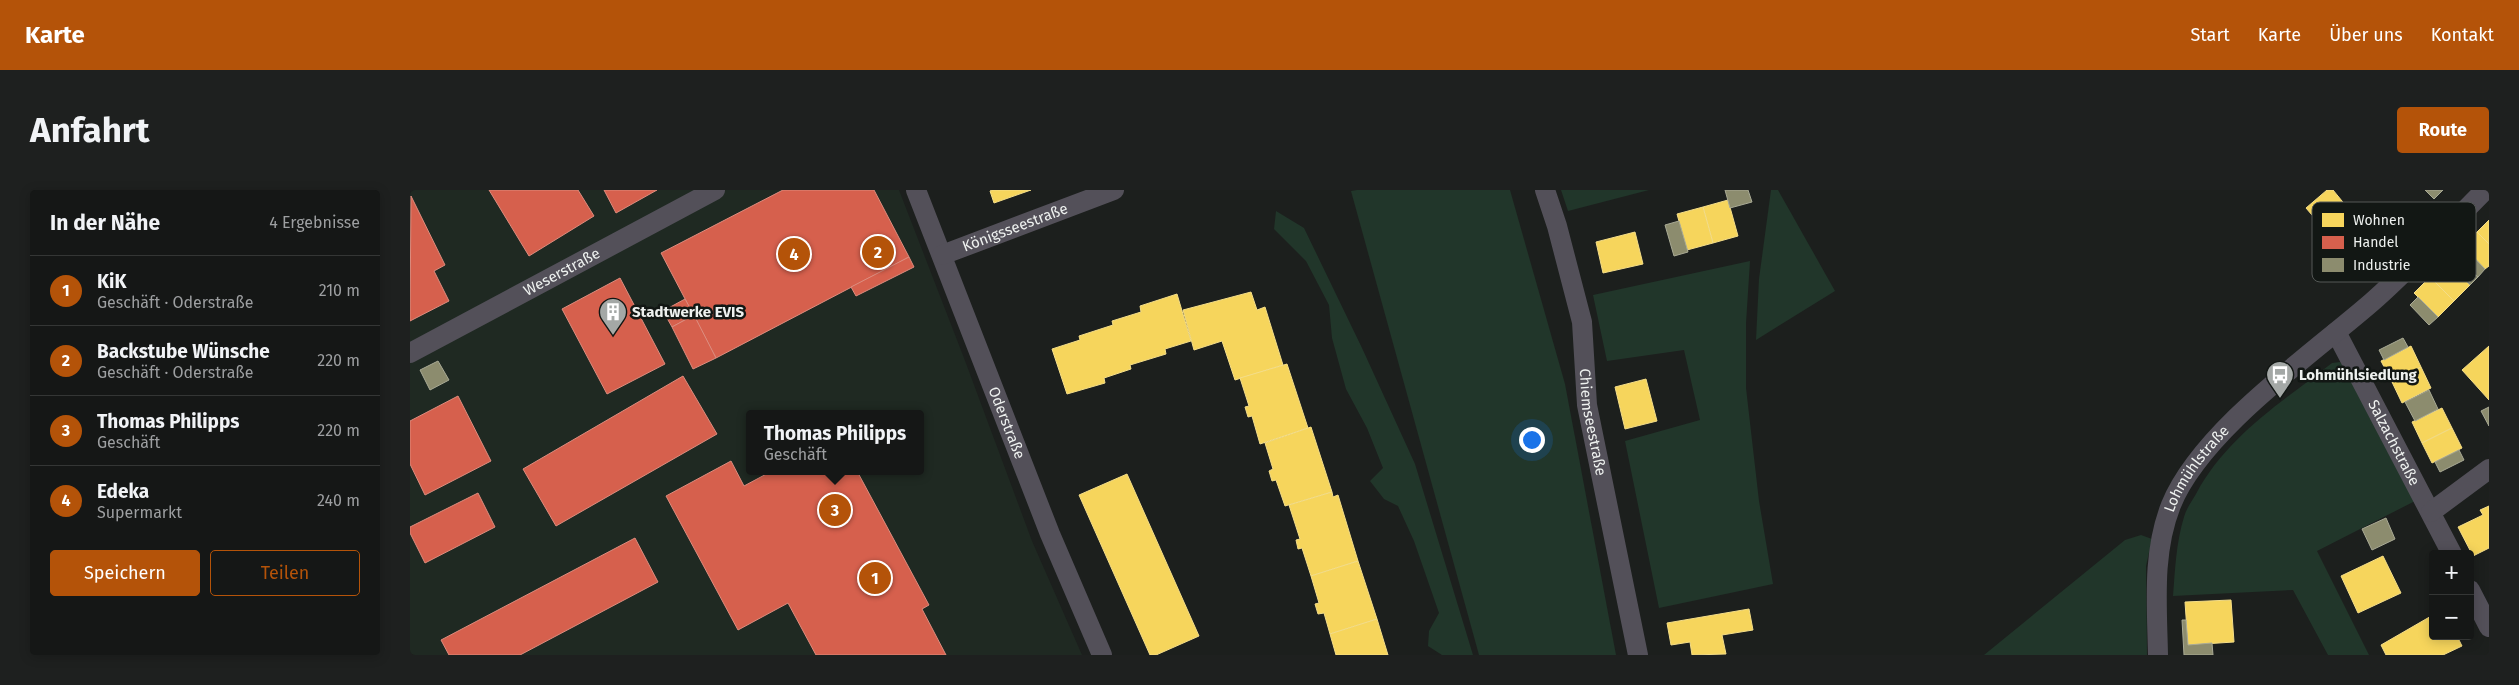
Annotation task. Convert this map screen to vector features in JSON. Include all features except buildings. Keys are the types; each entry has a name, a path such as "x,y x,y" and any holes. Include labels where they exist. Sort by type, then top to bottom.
{"street":[{"name":"Weserstraße","path":"410,353 715,190"},
{"name":"Oderstraße","path":"916,190 1050,534 1102,655"},
{"name":"Königsseestraße","path":"942,255 1114,190"},
{"name":"Chiemseestraße","path":"1545,190 1557,226 1582,322 1587,405 1638,655"},
{"path":"2473,202 2485,190"},
{"path":"2336,332 2392,282"},
{"name":"Salzachstraße","path":"2336,332 2450,550"},
{"name":"Lohmühlstraße","path":"2158,655 2158,554 2168,513 2186,476 2216,438 2336,332"},
{"path":"2431,512 2489,470"},
{"path":"2473,595 2489,627"}],"shaded area":[{"path":"410,190 899,190 1032,541 1082,655 410,655"}],"green space":[{"path":"1510,190 1565,384 1616,655 1479,655 1351,191"},
{"path":"1561,190 1649,190 1568,211"},
{"path":"1771,190 1778,190 1835,291 1756,340 1759,279"},
{"path":"1276,211 1304,228 1415,464 1473,655 1442,655 1428,646 1429,631 1439,613 1414,541 1398,506 1384,499 1370,481 1383,468 1367,428 1346,389 1332,338 1329,305 1306,261 1274,229"},
{"path":"1750,261 1746,323 1746,388 1759,501 1773,584 1659,608 1625,441 1700,420 1684,350 1607,361 1593,295"},
{"path":"2340,362 2347,369 2417,500 2317,551 2369,655 2328,655 2293,590 2173,596 2181,527 2189,505 2209,473 2239,437 2257,421 2332,363"},
{"path":"2141,535 2152,539 2146,566 2147,655 1984,655 2125,540"}],"place":[{"name":"Backstube Wünsche","path":"878,252"},
{"name":"Edeka","path":"794,254"},
{"name":"Stadtwerke EVIS","path":"613,336"},
{"name":"Lohmühlsiedlung","path":"2280,399"},
{"name":"Thomas Philipps","path":"835,510"},
{"name":"KiK","path":"875,578"}]}
